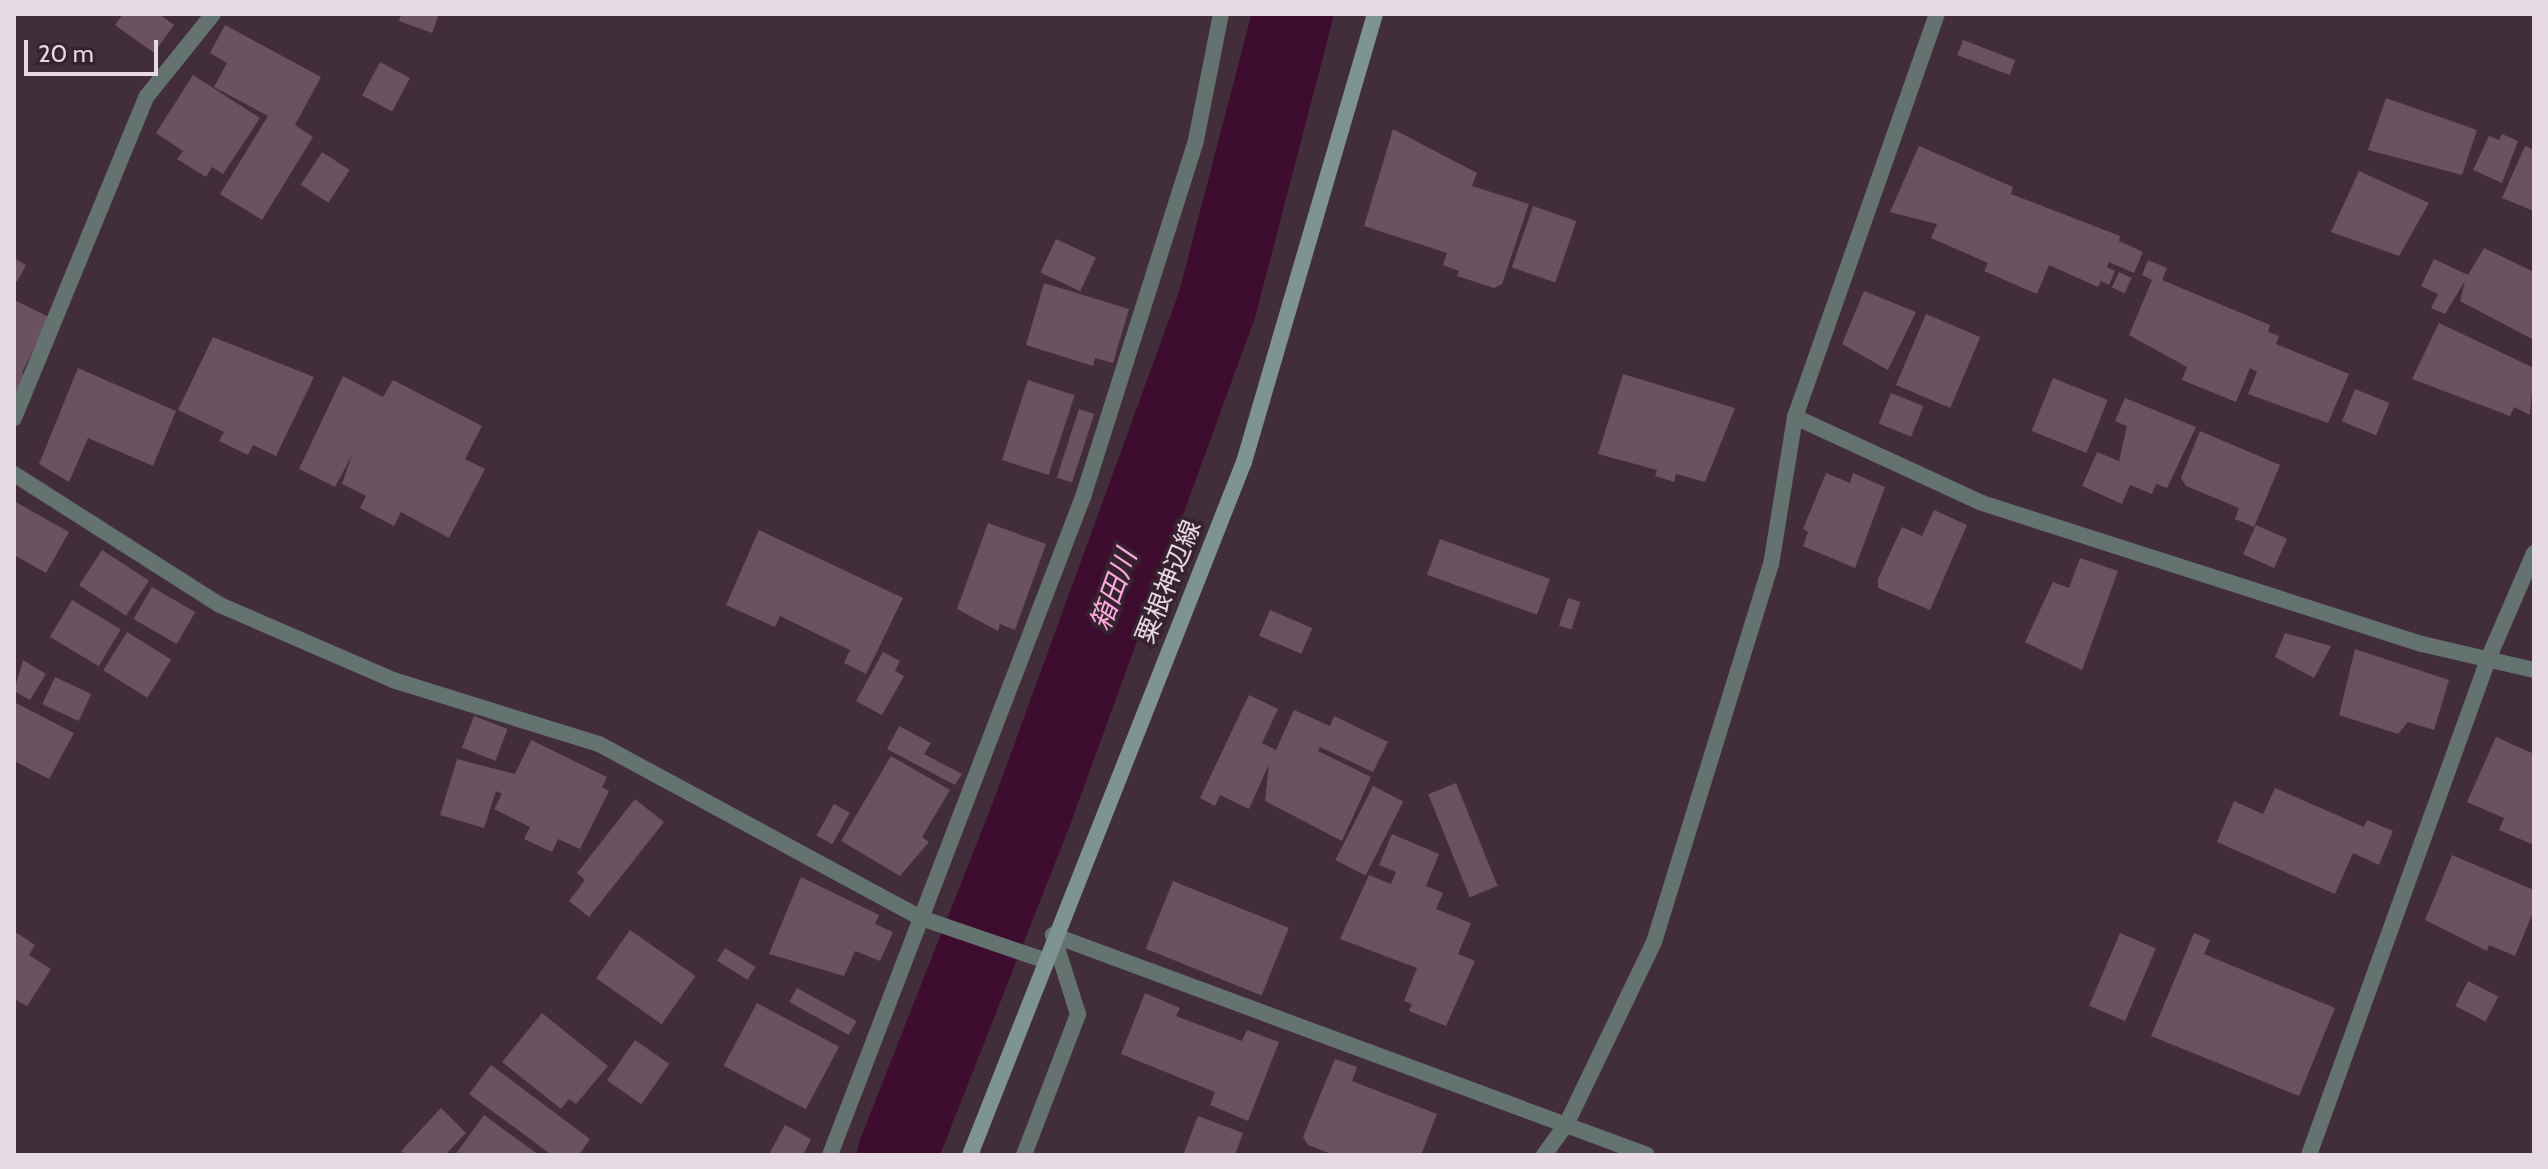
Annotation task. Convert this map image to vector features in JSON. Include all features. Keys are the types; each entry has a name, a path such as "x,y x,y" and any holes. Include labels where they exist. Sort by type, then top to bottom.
{"main road":[{"name":"粟根神辺線","path":"970,1155 1053,935 1244,462 1375,14"}],"street":[{"path":"14,418 147,96 213,14"},
{"path":"830,1155 1083,497 1142,320 1196,140 1221,14"},
{"path":"1544,1155 1566,1125 1654,942 1725,729 1771,565 1795,417 1937,14"},
{"path":"1795,417 1982,503 2422,644 2489,657 2534,670"},
{"path":"14,474 220,605 393,680 599,744 921,918 1044,960"},
{"path":"2309,1155 2489,657 2534,553"},
{"path":"1053,935 1647,1155"},
{"path":"1024,1155 1078,1014 1053,935"}],"building":[{"path":"123,14 159,14 174,25 154,53 115,25"},
{"path":"401,14 439,14 432,33 399,21"},
{"path":"225,25 321,77 295,125 313,137 262,220 220,194 268,116 214,87 227,63 210,53"},
{"path":"1963,40 2015,60 2010,75 1957,55"},
{"path":"380,62 410,78 392,112 362,96"},
{"path":"193,75 260,118 223,174 212,167 206,177 177,159 183,151 156,133"},
{"path":"2386,98 2477,130 2462,175 2368,150"},
{"path":"1393,129 1477,173 1472,186 1529,204 1502,284 1494,288 1457,276 1459,271 1443,265 1447,253 1364,226"},
{"path":"2502,134 2518,141 2502,183 2473,170 2489,136 2499,140"},
{"path":"1919,146 2013,187 2011,194 2120,236 2119,241 2143,252 2134,273 2109,262 2107,267 2115,271 2109,285 2101,281 2098,287 2049,265 2037,294 1984,271 1988,263 1931,238 1937,224 1890,212"},
{"path":"2525,146 2534,150 2534,211 2502,198"},
{"path":"322,152 350,170 328,203 301,185"},
{"path":"2359,171 2429,203 2399,256 2331,232"},
{"path":"1533,206 1576,221 1555,282 1512,267"},
{"path":"1056,239 1096,258 1080,291 1040,273"},
{"path":"2484,248 2534,272 2534,340 2460,301 2465,281 2445,314 2431,308 2438,294 2421,286 2434,259 2468,275"},
{"path":"14,258 26,265 17,282 14,280"},
{"path":"2148,260 2167,268 2162,280 2270,325 2268,332 2279,336 2276,344 2349,374 2328,423 2248,394 2257,372 2250,368 2236,402 2182,380 2187,367 2129,335 2152,280 2142,275"},
{"path":"2119,272 2132,278 2125,293 2112,287"},
{"path":"1044,283 1129,309 1113,363 1095,358 1093,366 1026,345"},
{"path":"1864,291 1916,312 1888,370 1842,344"},
{"path":"14,300 49,317 22,373 30,377 14,408"},
{"path":"1926,314 1980,337 1950,408 1896,385"},
{"path":"2439,323 2534,368 2530,415 2514,407 2510,416 2412,379"},
{"path":"213,337 314,377 276,456 253,445 248,455 219,441 224,432 178,410"},
{"path":"78,368 176,411 153,466 88,438 69,482 39,464"},
{"path":"1623,374 1735,408 1705,482 1676,474 1674,482 1655,476 1657,470 1598,454"},
{"path":"343,376 383,397 393,380 482,426 465,459 485,469 449,538 401,512 394,526 360,508 366,496 342,484 352,455 335,487 299,469"},
{"path":"2053,378 2108,400 2086,453 2032,431"},
{"path":"1028,380 1075,395 1049,475 1002,460"},
{"path":"2355,389 2389,403 2376,435 2342,421"},
{"path":"1891,393 1923,406 1911,437 1879,424"},
{"path":"2125,398 2196,427 2167,488 2156,484 2152,494 2130,485 2122,504 2082,486 2097,452 2119,461 2127,426 2115,421"},
{"path":"1079,409 1094,414 1072,482 1057,477"},
{"path":"2200,431 2280,465 2254,527 2235,519 2239,508 2186,486 2181,478"},
{"path":"1826,473 1850,483 1853,473 1885,487 1855,568 1803,546 1808,532 1803,529"},
{"path":"14,501 69,532 46,573 14,555"},
{"path":"1934,510 1967,525 1930,610 1878,588 1878,579 1902,527 1922,536"},
{"path":"988,523 1046,544 1015,630 1000,624 998,631 957,609"},
{"path":"2256,525 2287,539 2274,568 2243,554"},
{"path":"759,530 903,598 866,674 844,663 850,650 780,616 775,627 726,605"},
{"path":"1440,539 1550,579 1537,615 1427,575"},
{"path":"102,550 149,580 126,616 79,585"},
{"path":"2080,558 2118,571 2082,670 2025,642 2053,582 2069,588"},
{"path":"152,587 195,612 177,644 134,619"},
{"path":"1568,598 1580,602 1571,630 1559,626"},
{"path":"72,600 121,629 99,666 50,637"},
{"path":"1270,610 1312,628 1301,654 1259,636"},
{"path":"127,632 171,660 147,698 103,670"},
{"path":"2285,633 2331,646 2314,678 2275,657"},
{"path":"2355,649 2449,680 2434,730 2408,722 2398,734 2339,715"},
{"path":"883,652 900,661 895,671 904,676 882,715 856,701"},
{"path":"23,660 46,674 30,700 14,691"},
{"path":"55,677 91,694 79,721 42,704"},
{"path":"1249,695 1278,709 1262,743 1276,750 1294,710 1330,726 1334,716 1388,742 1373,772 1320,747 1318,751 1371,777 1342,841 1265,801 1269,764 1249,809 1220,795 1215,806 1200,798"},
{"path":"14,702 74,733 49,779 14,761"},
{"path":"474,716 508,729 495,761 462,748"},
{"path":"899,726 931,743 924,754 962,774 955,785 887,749"},
{"path":"2496,737 2534,754 2534,845 2499,830 2504,818 2467,802"},
{"path":"531,740 607,777 602,787 609,791 580,849 558,839 552,852 524,839 530,827 494,809 502,794 496,791 484,828 440,815 457,759 515,774"},
{"path":"891,756 950,790 922,837 929,842 900,876 841,841"},
{"path":"1456,783 1498,886 1470,897 1428,794"},
{"path":"1373,786 1403,801 1366,875 1335,860"},
{"path":"2275,788 2364,827 2367,820 2393,831 2379,865 2353,853 2335,894 2217,842 2234,801 2263,814"},
{"path":"635,799 664,822 589,917 569,901 585,880 577,873"},
{"path":"834,804 850,813 832,844 817,835"},
{"path":"1392,834 1439,854 1426,886 1443,893 1436,909 1471,923 1458,954 1475,961 1446,1026 1409,1011 1412,1004 1404,1001 1417,968 1340,939 1369,875 1391,884 1396,872 1379,865"},
{"path":"2452,855 2534,890 2534,910 2515,956 2489,945 2487,951 2425,920"},
{"path":"801,877 879,915 875,924 893,932 880,961 855,951 844,976 769,954"},
{"path":"1173,881 1289,928 1262,996 1146,949"},
{"path":"630,930 696,976 662,1024 596,978"},
{"path":"14,931 35,945 29,955 51,969 27,1006 14,999"},
{"path":"2120,933 2156,948 2125,1021 2089,1006"},
{"path":"2194,933 2210,940 2204,954 2335,1008 2299,1096 2151,1036"},
{"path":"725,948 756,967 748,980 717,961"},
{"path":"2468,981 2498,996 2486,1021 2455,1006"},
{"path":"797,988 856,1021 849,1035 789,1002"},
{"path":"1145,993 1180,1008 1176,1016 1242,1041 1247,1030 1279,1042 1248,1121 1210,1105 1215,1092 1121,1054"},
{"path":"757,1003 839,1047 806,1109 724,1066"},
{"path":"542,1013 608,1066 576,1104 569,1099 561,1109 502,1062"},
{"path":"635,1040 669,1064 641,1104 607,1080"},
{"path":"1335,1059 1357,1067 1352,1081 1437,1114 1421,1155 1334,1155 1308,1145 1303,1137"},
{"path":"491,1065 590,1139 579,1155 552,1155 469,1094"},
{"path":"441,1108 466,1133 445,1155 406,1155 401,1151"},
{"path":"484,1115 539,1155 455,1155"},
{"path":"1198,1116 1243,1133 1235,1155 1183,1155"},
{"path":"785,1125 811,1139 803,1155 769,1154"}],"waterway":[{"name":"箱田川","path":"897,1155 1035,804 1217,305 1293,14"}]}
